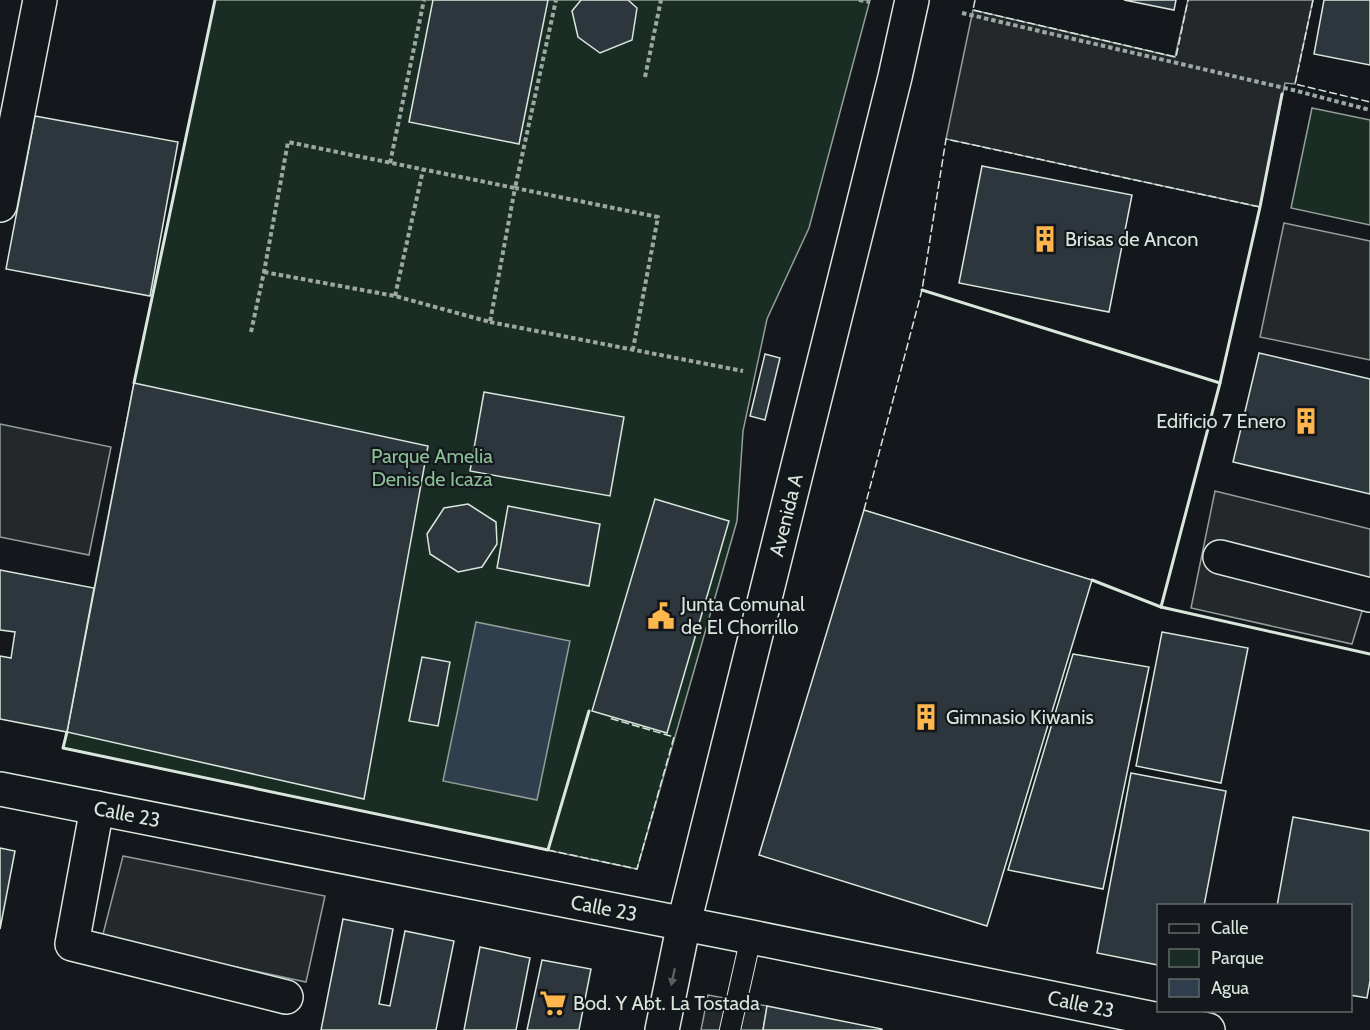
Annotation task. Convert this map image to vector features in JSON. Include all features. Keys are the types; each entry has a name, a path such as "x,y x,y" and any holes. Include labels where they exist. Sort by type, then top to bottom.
{"street":[{"path":"0,205 40,0"},
{"name":"Avenida A","path":"662,1030 684,923 912,0"},
{"path":"1220,557 1370,595"},
{"name":"Calle 23","path":"0,789 684,923 1208,1030"},
{"path":"97,808 72,944 286,997"}],"lane":[{"path":"730,1030 751,937"}],"path":[{"path":"390,163 424,0"},
{"path":"490,321 515,189 556,0"},
{"path":"645,77 661,0"},
{"path":"859,0 869,2"},
{"path":"962,13 1370,110"},
{"path":"251,332 288,142 658,217 633,349"},
{"path":"395,296 423,170"},
{"path":"264,272 395,296 490,321 743,371"}],"green space":[{"name":"Parque Amelia Denis de Icaza","path":"215,0 870,0 809,228 767,319 743,431 737,521 637,869 63,748 134,383"},
{"path":"1312,108 1370,120 1370,225 1291,208"}],"shaded area":[{"path":"1188,0 1313,0 1295,84 1285,83 1260,207 946,139 973,10 1175,57"},
{"path":"1284,223 1370,241 1370,360 1260,337"},
{"path":"0,424 111,447 89,555 0,537"},
{"path":"1215,491 1370,529 1370,585 1352,644 1191,608"},
{"path":"123,856 325,896 306,982 102,938"},
{"path":"708,995 767,1006 763,1030 701,1030"}],"water":[{"path":"476,622 570,641 537,800 443,781"}],"building":[{"path":"433,0 548,0 519,144 409,122"},
{"path":"581,0 628,0 637,8 632,40 600,53 578,37 572,11"},
{"path":"1124,0 1176,0 1174,10"},
{"path":"1324,0 1370,0 1370,65 1314,54"},
{"path":"35,116 178,142 150,296 6,269"},
{"name":"Brisas de Ancon","path":"982,166 1132,195 1109,312 959,283"},
{"name":"Edificio 7 Enero","path":"1259,353 1370,379 1370,494 1233,462"},
{"path":"765,354 780,358 765,420 750,416"},
{"path":"134,383 428,446 364,799 67,732"},
{"path":"484,392 624,417 610,496 470,471"},
{"name":"Junta Comunal de El Chorrillo","path":"655,499 729,521 667,733 592,711"},
{"path":"468,504 496,522 497,544 482,567 458,572 430,554 427,534 444,508"},
{"path":"508,506 600,524 589,586 497,568"},
{"name":"Gimnasio Kiwanis","path":"864,510 1092,580 987,926 759,855"},
{"path":"0,570 94,588 67,732 0,719 0,656 11,658 15,632 0,630"},
{"path":"1162,632 1248,648 1221,783 1136,766"},
{"path":"1073,654 1149,667 1103,889 1008,870"},
{"path":"422,657 450,662 438,726 409,721"},
{"path":"1131,773 1226,791 1204,904 1157,904 1157,965 1097,953"},
{"path":"1293,817 1370,831 1370,981 1367,998 1352,995 1352,904 1277,904"},
{"path":"0,848 15,851 0,929"},
{"path":"343,919 393,929 379,1004 390,1006 405,931 454,941 436,1030 321,1030"},
{"path":"480,947 530,958 516,1030 464,1030"},
{"path":"542,960 591,969 579,1030 527,1030"},
{"path":"767,1006 882,1029 882,1030 763,1030"}],"fence":[{"path":"975,0 973,10 1176,57 1188,0"},
{"path":"1313,0 1295,84 1370,102"},
{"path":"864,510 922,290 946,139 1260,207"},
{"path":"548,850 637,869 674,737 609,718"}],"wall":[{"path":"134,383 215,0"},
{"path":"1282,94 1260,207 1220,383 1161,607 1370,654"},
{"path":"922,290 1220,383"},
{"path":"1092,580 1161,607"},
{"path":"67,732 63,748 548,850 589,711"}],"place":[{"name":"Brisas de Ancon","path":"1045,239"},
{"name":"Edificio 7 Enero","path":"1306,421"},
{"name":"Junta Comunal de El Chorrillo","path":"661,616"},
{"name":"Gimnasio Kiwanis","path":"926,717"},
{"name":"Bod. Y Abt. La Tostada","path":"553,1003"}]}
